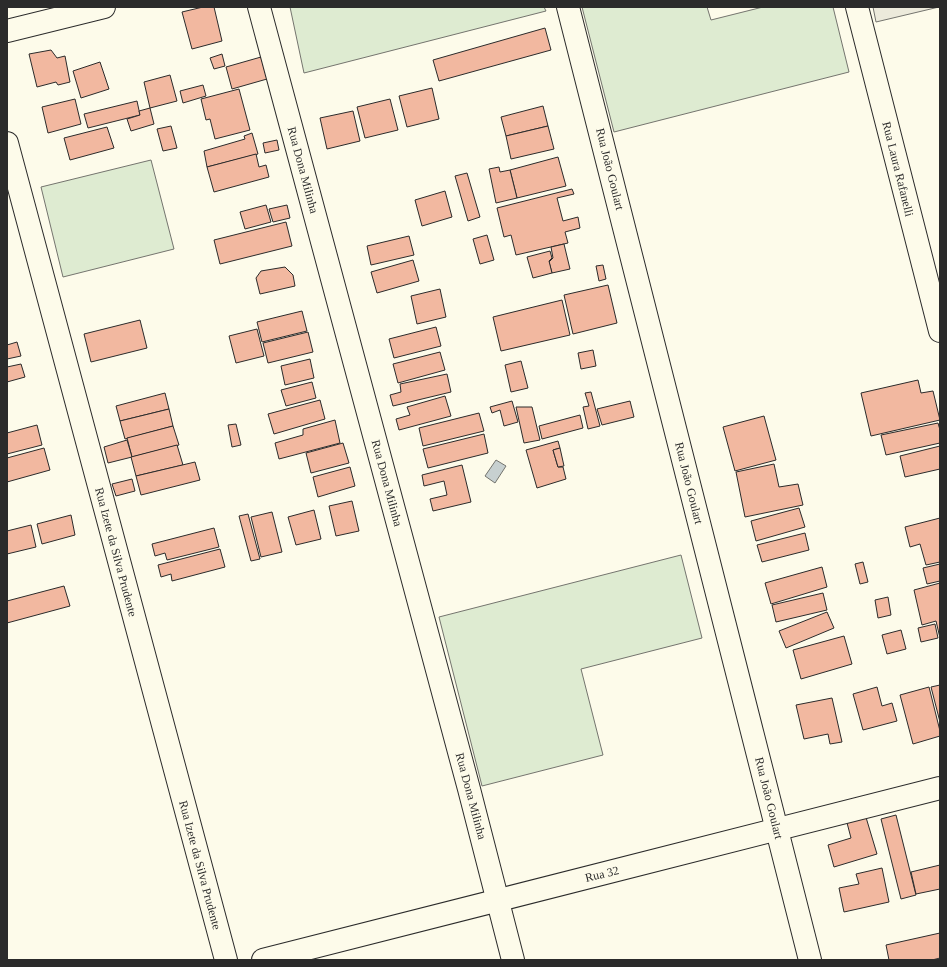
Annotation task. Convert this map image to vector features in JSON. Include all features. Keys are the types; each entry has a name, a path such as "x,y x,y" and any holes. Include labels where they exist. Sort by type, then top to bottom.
{"street":[{"path":"7,31 104,7"},
{"name":"Rua Dona Milinha","path":"258,7 469,789 513,960"},
{"name":"Rua João Goulart","path":"568,7 810,960"},
{"name":"Rua Laura Rafanelli","path":"857,7 940,331"},
{"name":"Rua Izete da Silva Prudente","path":"7,143 226,960"},
{"name":"Rua 32","path":"263,960 940,788"}],"green space":[{"path":"290,7 544,7 546,11 304,73"},
{"path":"582,7 707,7 711,20 763,7 833,7 849,72 614,132"},
{"path":"151,160 174,249 63,277 41,187"},
{"path":"681,555 702,638 581,669 603,755 482,786 439,617"}],"shaded area":[{"path":"873,7 939,7 876,22"},
{"path":"496,460 506,466 495,483 485,476"}],"building":[{"path":"203,7 214,7 222,41 192,49 182,12"},
{"path":"545,28 551,50 439,81 433,60"},
{"path":"51,50 57,58 65,56 70,82 58,85 56,82 37,87 29,54"},
{"path":"222,54 225,66 214,69 210,58"},
{"path":"261,57 267,79 232,89 226,67"},
{"path":"100,62 109,89 81,98 73,71"},
{"path":"170,75 177,101 150,108 144,82"},
{"path":"203,85 206,96 183,103 180,91"},
{"path":"432,88 439,119 407,127 399,96"},
{"path":"239,89 250,130 215,139 210,119 206,120 201,99"},
{"path":"75,99 81,124 48,133 42,107"},
{"path":"390,99 398,130 365,138 357,107"},
{"path":"137,101 140,115 88,128 84,114"},
{"path":"543,106 548,126 506,136 501,117"},
{"path":"150,108 154,124 131,131 127,119 140,115 139,111"},
{"path":"353,111 360,141 327,149 320,118"},
{"path":"171,126 177,148 163,151 157,129"},
{"path":"548,126 554,149 511,159 506,136"},
{"path":"107,127 114,148 70,160 64,138"},
{"path":"252,133 258,154 207,167 204,151 245,139 244,136"},
{"path":"277,140 279,150 265,153 263,143"},
{"path":"256,154 259,167 266,165 269,177 214,192 207,167"},
{"path":"558,157 566,186 517,198 510,170"},
{"path":"499,167 500,172 510,170 517,198 496,203 489,169"},
{"path":"467,173 480,217 468,221 455,176"},
{"path":"572,189 574,194 557,198 563,221 578,217 580,228 565,232 568,243 516,255 511,235 504,237 497,208"},
{"path":"445,191 452,217 422,226 415,200"},
{"path":"266,205 271,222 245,229 240,212"},
{"path":"287,205 290,218 273,222 269,209"},
{"path":"286,222 292,246 220,264 214,240"},
{"path":"487,235 494,260 480,264 473,239"},
{"path":"409,236 414,255 371,265 367,246"},
{"path":"564,244 570,269 552,273 549,262 553,258 551,247"},
{"path":"550,251 552,258 549,261 552,273 533,278 527,257"},
{"path":"413,260 419,281 377,293 371,272"},
{"path":"603,265 606,279 599,281 596,266"},
{"path":"285,267 293,275 295,286 260,294 256,278 261,271"},
{"path":"608,285 617,323 573,334 564,295"},
{"path":"440,289 446,317 417,324 411,296"},
{"path":"562,300 570,335 501,351 493,317"},
{"path":"302,311 307,331 262,342 257,322"},
{"path":"140,320 147,348 91,362 84,334"},
{"path":"436,327 441,346 394,358 389,339"},
{"path":"257,329 264,356 236,363 229,336"},
{"path":"308,332 313,352 268,363 263,343"},
{"path":"17,342 21,356 7,359 7,345"},
{"path":"593,350 596,366 581,369 578,353"},
{"path":"440,352 445,370 398,383 393,364"},
{"path":"310,359 314,378 285,385 281,366"},
{"path":"521,361 528,388 511,392 505,365"},
{"path":"21,364 25,377 7,382 7,367"},
{"path":"447,374 451,392 393,406 390,395 401,392 400,384"},
{"path":"918,380 921,393 933,391 940,420 871,436 861,393"},
{"path":"312,382 316,398 286,406 281,390"},
{"path":"591,392 600,426 588,429 583,407 589,406 585,393"},
{"path":"165,393 169,409 120,421 116,406"},
{"path":"445,396 451,416 399,430 396,419 410,415 407,407"},
{"path":"320,400 325,419 274,434 268,414"},
{"path":"512,401 518,422 504,426 500,410 492,413 490,407"},
{"path":"630,401 634,417 602,425 597,409"},
{"path":"516,407 532,407 540,440 524,443"},
{"path":"169,409 173,426 125,439 120,421"},
{"path":"479,413 484,431 423,446 419,428"},
{"path":"580,415 583,428 542,439 539,426"},
{"path":"764,416 776,460 735,471 723,427"},
{"path":"335,420 340,443 279,459 275,443 303,435 303,429"},
{"path":"938,423 940,430 940,443 886,455 881,435"},
{"path":"236,424 241,445 232,447 228,425"},
{"path":"37,425 42,445 7,454 7,433"},
{"path":"173,426 179,445 132,457 127,438"},
{"path":"484,434 488,453 428,468 423,449"},
{"path":"127,440 132,457 108,463 104,447"},
{"path":"558,441 560,448 553,450 558,467 563,467 566,479 537,488 526,450"},
{"path":"343,443 349,463 311,473 306,453"},
{"path":"177,445 183,465 136,476 131,457"},
{"path":"940,446 940,469 905,477 900,456"},
{"path":"44,448 50,470 7,482 7,458"},
{"path":"560,448 564,466 558,467 553,450"},
{"path":"195,462 200,480 141,495 136,476"},
{"path":"774,464 779,487 798,484 803,505 745,517 736,472"},
{"path":"462,465 471,502 433,511 430,499 447,495 444,481 424,486 422,475"},
{"path":"350,467 355,486 318,497 313,477"},
{"path":"132,479 135,491 116,496 112,484"},
{"path":"352,501 359,531 336,536 329,506"},
{"path":"799,508 805,527 756,541 751,521"},
{"path":"314,510 321,539 296,545 288,517"},
{"path":"272,512 282,552 261,557 251,517"},
{"path":"248,514 260,559 251,561 239,516"},
{"path":"71,515 75,535 42,544 37,524"},
{"path":"940,518 940,562 926,565 920,544 910,547 905,527"},
{"path":"31,525 36,547 7,554 7,531"},
{"path":"214,528 219,547 167,560 165,553 155,556 152,544"},
{"path":"805,533 809,550 762,562 757,545"},
{"path":"220,549 225,567 172,581 171,574 161,577 158,565"},
{"path":"863,562 868,582 860,584 855,564"},
{"path":"940,564 940,581 927,584 923,568"},
{"path":"822,567 827,587 771,604 765,583"},
{"path":"940,583 940,638 936,621 922,625 914,590"},
{"path":"64,586 70,606 7,623 7,601"},
{"path":"823,593 827,610 776,622 772,605"},
{"path":"888,597 891,615 878,618 875,600"},
{"path":"827,612 834,628 786,648 779,631"},
{"path":"935,624 938,638 921,642 918,628"},
{"path":"901,630 906,649 887,654 882,635"},
{"path":"844,636 852,664 801,679 793,650"},
{"path":"940,685 940,722 931,687"},
{"path":"877,687 882,706 892,703 897,721 863,730 853,694"},
{"path":"929,687 940,736 913,744 900,695"},
{"path":"832,698 842,742 830,744 828,734 804,739 796,705"},
{"path":"865,814 877,854 834,867 828,845 851,838 846,819"},
{"path":"896,815 916,895 901,899 881,819"},
{"path":"940,865 940,889 916,894 911,872"},
{"path":"882,868 889,902 844,912 839,888 859,884 856,874"},
{"path":"940,933 940,958 932,960 889,960 886,945"}]}
